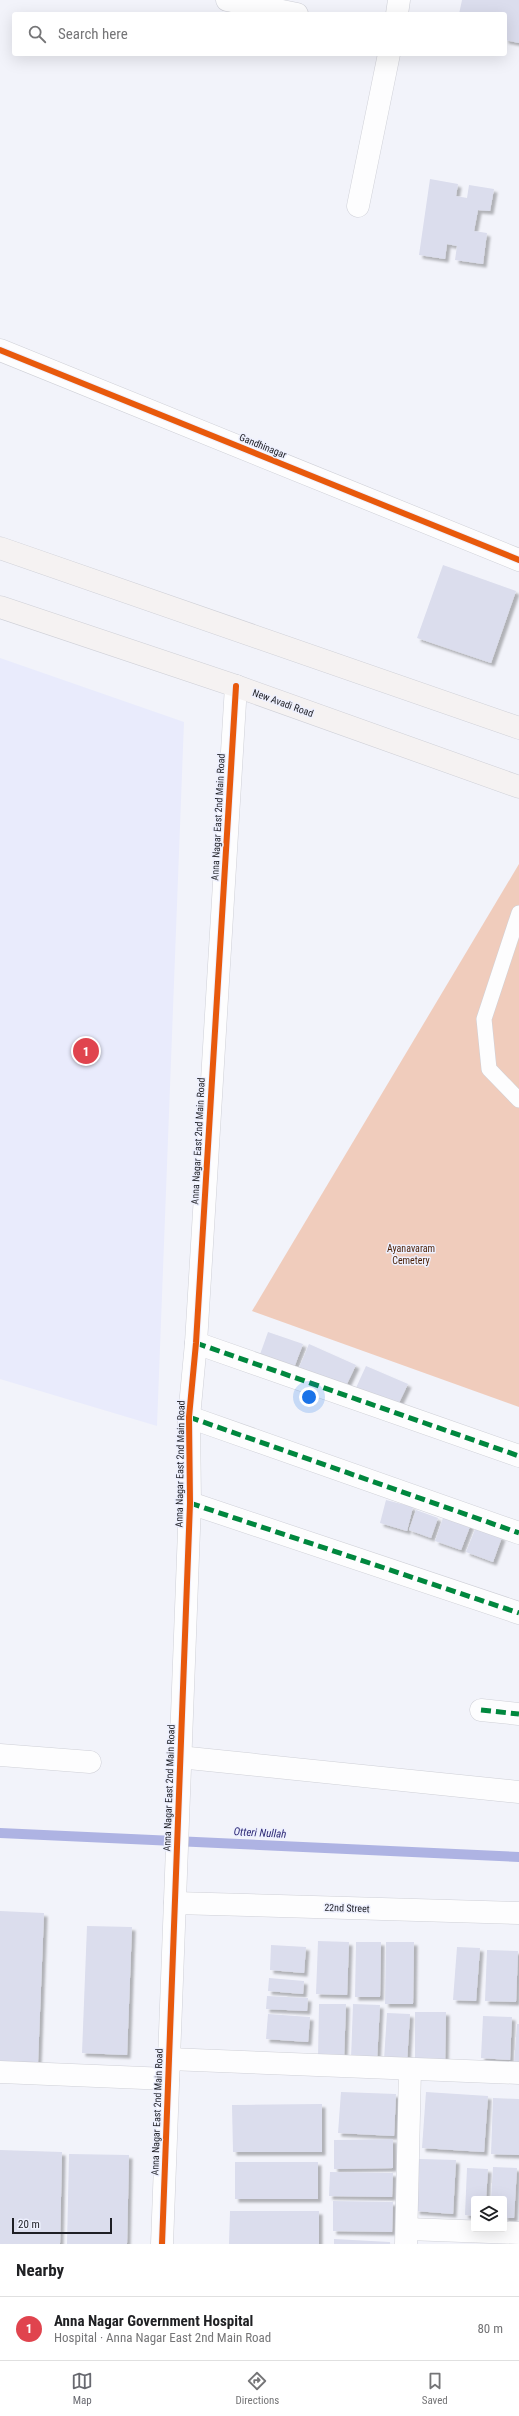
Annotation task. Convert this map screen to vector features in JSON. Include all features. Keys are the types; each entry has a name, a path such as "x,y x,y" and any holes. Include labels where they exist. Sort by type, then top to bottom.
{"main road":[{"path":"0,548 519,728"},
{"name":"New Avadi Road","path":"0,607 236,686 519,787"}],"street":[{"path":"227,0 287,12"},
{"path":"397,12 399,0"},
{"path":"358,206 389,56"},
{"name":"Gandhinagar","path":"0,350 519,560"},
{"name":"Anna Nagar East 2nd Main Road","path":"162,2244 177,1857 179,1757 190,1503 189,1417 196,1343 236,686"},
{"path":"196,1343 519,1456"},
{"path":"189,1417 519,1533"},
{"path":"190,1503 519,1613"},
{"path":"481,1710 519,1714"},
{"path":"0,1755 90,1762"},
{"path":"179,1757 519,1792"},
{"name":"22nd Street","path":"175,1903 519,1912"},
{"path":"0,2072 169,2069 410,2069 519,2073"},
{"path":"410,2069 406,2236 519,2233"}],"lane":[{"path":"519,913 484,1019 488,1069 519,1100"}],"shaded area":[{"path":"0,658 184,722 157,1426 0,1379"}],"green space":[{"name":"Ayanavaram Cemetery","path":"519,864 519,1407 252,1311"}],"building":[{"path":"462,0 519,0 519,43 507,40 507,12 459,12"},
{"path":"430,179 458,184 456,196 467,198 469,185 494,189 490,211 478,210 474,231 487,233 483,264 455,260 457,246 447,244 445,259 419,255"},
{"path":"443,565 516,591 491,663 417,638"},
{"path":"268,1332 303,1344 292,1373 258,1360"},
{"path":"309,1344 356,1365 344,1390 298,1370"},
{"path":"366,1366 408,1384 396,1409 355,1390"},
{"path":"386,1500 413,1507 407,1531 380,1523"},
{"path":"416,1510 438,1518 431,1538 409,1530"},
{"path":"444,1515 471,1524 461,1550 435,1541"},
{"path":"476,1527 502,1537 493,1562 466,1552"},
{"path":"0,1911 44,1913 38,2062 0,2061"},
{"path":"87,1926 132,1927 127,2055 82,2053"},
{"path":"318,1941 349,1942 347,1995 316,1994"},
{"path":"356,1942 381,1942 380,1997 355,1997"},
{"path":"386,1942 414,1942 413,2004 385,2004"},
{"path":"271,1945 306,1947 304,1973 270,1970"},
{"path":"457,1947 480,1948 476,2001 453,2000"},
{"path":"487,1950 518,1951 516,2002 485,2001"},
{"path":"269,1978 304,1981 303,1994 268,1991"},
{"path":"267,1996 308,1998 307,2011 266,2009"},
{"path":"319,2004 346,2004 344,2059 318,2058"},
{"path":"353,2004 380,2005 377,2060 351,2059"},
{"path":"415,2012 446,2012 445,2065 415,2065"},
{"path":"387,2013 410,2014 407,2062 384,2060"},
{"path":"268,2014 310,2017 308,2042 266,2039"},
{"path":"483,2016 512,2017 510,2060 481,2058"},
{"path":"517,2024 519,2024 519,2063 514,2063"},
{"path":"341,2092 396,2094 394,2136 338,2133"},
{"path":"426,2092 488,2096 484,2152 422,2148"},
{"path":"493,2098 519,2099 519,2155 491,2154"},
{"path":"322,2104 322,2152 233,2152 232,2105"},
{"path":"393,2139 393,2168 334,2169 334,2140"},
{"path":"0,2150 62,2152 60,2244 0,2244"},
{"path":"69,2154 129,2155 127,2244 67,2244"},
{"path":"419,2159 456,2160 453,2214 416,2211"},
{"path":"235,2162 318,2162 318,2199 235,2199"},
{"path":"493,2167 517,2168 514,2218 507,2218 507,2196 491,2196"},
{"path":"467,2168 488,2169 486,2196 471,2196 471,2216 465,2215"},
{"path":"330,2172 393,2173 392,2197 329,2196"},
{"path":"333,2201 393,2202 392,2232 333,2231"},
{"path":"230,2211 319,2211 319,2244 229,2244"},
{"path":"334,2239 390,2242 390,2244 334,2244"}],"waterway":[{"name":"Otteri Nullah","path":"0,1833 519,1857"}],"marked path":[{"path":"196,1343 519,1456"},
{"path":"189,1417 519,1533"},
{"path":"190,1503 519,1613"},
{"path":"481,1710 519,1714"}],"cycle path":[{"path":"0,350 519,560"},
{"path":"162,2244 190,1503 189,1417 196,1343 236,686"}],"place":[{"name":"Anna Nagar Government Hospital","path":"86,1051"}]}
